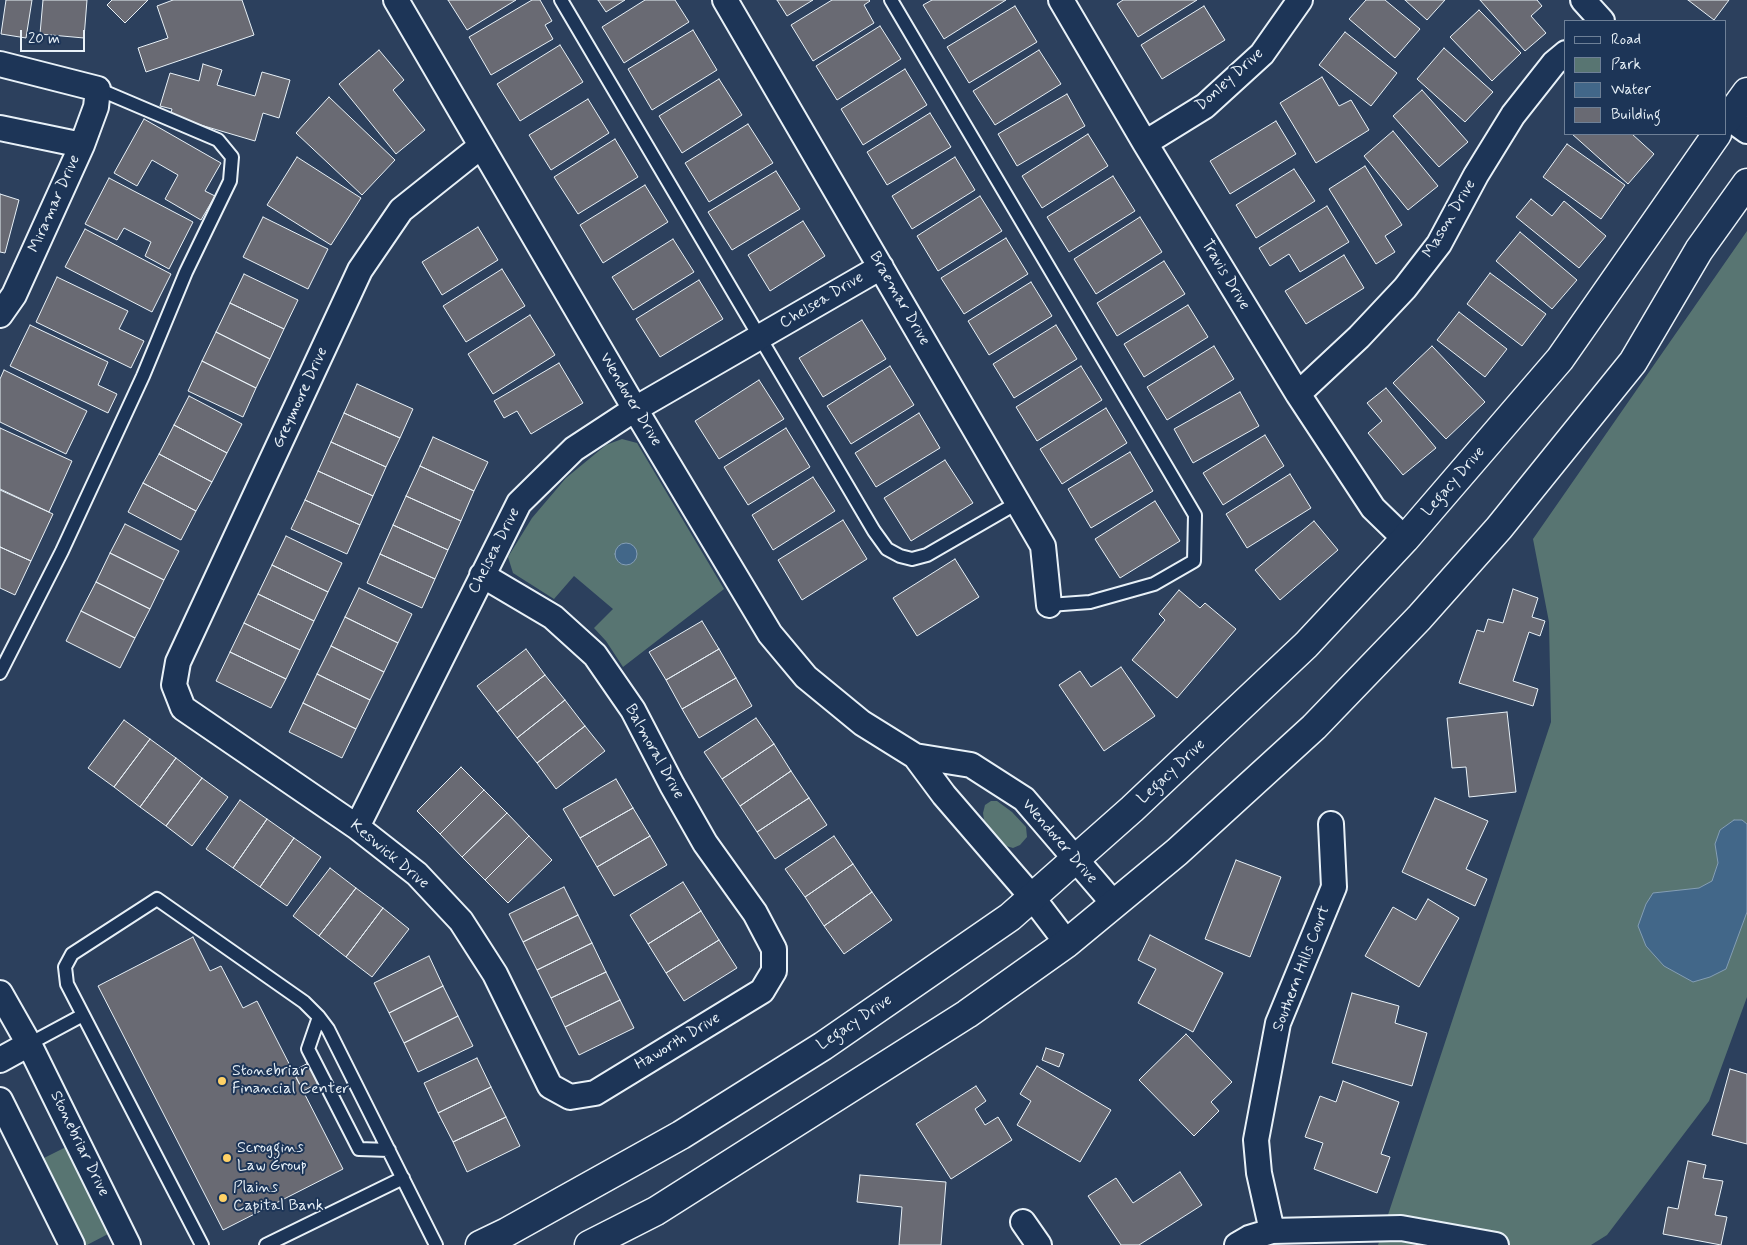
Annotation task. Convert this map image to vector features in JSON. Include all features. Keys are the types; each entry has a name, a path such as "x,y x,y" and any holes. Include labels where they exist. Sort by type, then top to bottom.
{"main road":[{"name":"Legacy Drive","path":"1729,124 1747,92"},
{"name":"Legacy Drive","path":"480,1245 681,1135 824,1046 1010,916 1132,809 1306,646 1405,539 1560,359 1721,135"},
{"path":"589,1245 656,1211 967,1014 1067,943 1178,852 1314,727 1419,618 1499,528 1633,362 1699,250 1747,183"}],"street":[{"name":"Wendover Drive","path":"396,0 635,410 770,634 806,677 862,723 915,756 944,795 1032,898 1067,943"},
{"name":"Braemar Drive","path":"725,0 1043,546 1049,605"},
{"name":"Travis Drive","path":"1061,0 1144,143 1298,394 1373,508 1405,539"},
{"name":"Donley Drive","path":"1144,143 1205,106 1262,54 1300,0"},
{"path":"1583,0 1601,20"},
{"name":"Mason Drive","path":"1298,394 1359,337 1405,288 1439,244 1476,175 1513,115 1554,63 1564,55"},
{"path":"0,64 98,89"},
{"name":"Miramar Drive","path":"0,315 14,295 82,145 96,106 98,89"},
{"path":"0,128 82,145"},
{"name":"Greymoore Drive","path":"174,686 178,662 360,270 401,210 480,147"},
{"name":"Chelsea Drive","path":"357,827 519,503 574,449 635,410 880,267"},
{"name":"Balmoral Drive","path":"482,575 553,617 595,655 633,710 705,843 755,913 774,949 774,971"},
{"name":"Keswick Drive","path":"174,686 184,708 357,827 417,874 461,921 495,974 550,1086 570,1097"},
{"name":"Wendover Drive","path":"915,756 971,765 1024,799 1074,860 1114,904"},
{"name":"Southern Hills Court","path":"1272,1231 1260,1174 1256,1140 1278,1023 1334,887 1331,824"},
{"name":"Haworth Drive","path":"570,1097 595,1093 762,991 774,971"},
{"name":"Stonebriar Drive","path":"0,992 29,1044 128,1245"},
{"path":"0,1060 29,1044"},
{"path":"0,1100 72,1245"},
{"path":"1023,1222 1039,1245"},
{"path":"1237,1245 1249,1238 1272,1231 1401,1228 1496,1245"}],"lane":[{"path":"561,0 874,531 887,549 900,556 912,559 927,555 1017,503"},
{"path":"891,0 1195,515 1194,561 1154,584 1090,602 1049,605"},
{"path":"0,673 66,542 143,376 186,272 230,181 232,158 218,140 98,89"},
{"path":"202,1245 67,984 65,967 72,954 157,899 304,1002 319,1017 328,1029 436,1245"},
{"path":"29,1044 83,1015"},
{"path":"319,1017 308,1050 359,1149 389,1150"},
{"path":"266,1245 403,1178"}],"green space":[{"path":"1747,231 1747,997 1709,1101 1607,1235 1591,1245 1378,1245 1551,722 1549,622 1533,539"},
{"path":"622,439 637,443 724,589 623,667 606,641 594,628 613,609 574,576 554,599 513,573 508,557 532,518 566,478 606,445"},
{"path":"991,801 997,801 1012,812 1026,827 1027,837 1020,845 1013,848 1003,845 984,820 985,805"},
{"path":"66,1147 108,1234 87,1245 84,1245 42,1159"}],"water":[{"path":"622,543 630,543 637,550 637,558 630,565 622,565 615,558 615,550"},
{"path":"1734,820 1742,820 1747,824 1747,912 1726,969 1710,977 1693,982 1664,966 1646,946 1638,926 1646,904 1653,893 1699,888 1712,881 1718,863 1715,844 1720,830"}],"building":[{"path":"6,0 32,0 26,38 1,34"},
{"path":"43,0 87,0 84,38 40,34"},
{"path":"112,0 148,0 125,23 107,5"},
{"path":"173,0 242,0 254,35 146,72 138,48 168,38 157,6"},
{"path":"448,0 516,0 467,30"},
{"path":"532,0 540,0 552,21 545,25 553,39 491,75 469,37"},
{"path":"598,0 625,0 606,12"},
{"path":"645,0 675,0 689,22 624,63 602,27"},
{"path":"777,0 813,0 787,16"},
{"path":"832,0 869,0 864,5 874,23 813,61 791,25"},
{"path":"932,0 1006,0 944,39 923,5"},
{"path":"1123,0 1197,0 1138,37 1117,4"},
{"path":"1366,0 1385,0 1420,29 1395,58 1349,19"},
{"path":"1405,0 1445,0 1427,20"},
{"path":"1480,0 1537,0 1542,6 1531,16 1546,33 1525,51"},
{"path":"1688,0 1729,0 1714,20"},
{"path":"1015,6 1037,42 969,83 947,47"},
{"path":"1204,6 1225,40 1162,79 1141,45"},
{"path":"1479,10 1521,53 1492,81 1450,37"},
{"path":"880,26 901,59 837,100 816,66"},
{"path":"693,30 717,70 652,110 628,69"},
{"path":"1345,32 1397,73 1371,106 1319,65"},
{"path":"560,45 583,82 520,121 497,84"},
{"path":"1444,48 1493,92 1465,122 1417,79"},
{"path":"379,50 404,80 393,90 425,130 396,154 339,84"},
{"path":"1039,50 1061,84 995,125 973,91"},
{"path":"203,64 222,70 217,85 255,96 262,72 290,80 279,118 263,113 255,141 170,116 172,109 160,106 170,73 199,81"},
{"path":"905,69 927,105 863,145 841,109"},
{"path":"1322,77 1339,106 1351,100 1369,130 1316,163 1280,103"},
{"path":"719,79 742,115 682,153 659,116"},
{"path":"1422,90 1468,142 1439,167 1393,116"},
{"path":"1067,94 1085,126 1017,166 998,134"},
{"path":"329,97 395,160 362,195 296,133"},
{"path":"588,99 609,133 551,170 529,135"},
{"path":"930,113 951,147 887,185 867,152"},
{"path":"144,119 221,163 205,191 215,196 201,220 165,199 178,175 152,160 137,186 114,173"},
{"path":"1276,121 1296,154 1230,194 1210,161"},
{"path":"748,124 773,163 709,202 685,163"},
{"path":"1393,131 1438,186 1408,210 1364,156"},
{"path":"1088,134 1108,166 1042,208 1022,176"},
{"path":"1573,135 1633,135 1654,154 1628,184"},
{"path":"615,139 638,177 578,214 554,177"},
{"path":"1567,144 1625,185 1601,219 1543,177"},
{"path":"297,157 361,198 331,245 267,205"},
{"path":"955,157 975,190 912,229 892,196"},
{"path":"1365,166 1402,225 1385,236 1395,252 1376,264 1329,189"},
{"path":"1294,169 1315,201 1256,238 1236,205"},
{"path":"776,171 800,209 732,250 708,212"},
{"path":"1113,176 1135,211 1069,252 1047,217"},
{"path":"109,178 193,222 169,269 145,256 151,242 124,228 117,240 85,224"},
{"path":"645,185 668,222 603,263 580,225"},
{"path":"0,194 19,200 5,253 0,252"},
{"path":"980,196 1002,231 938,271 917,236"},
{"path":"1531,199 1552,216 1564,201 1606,236 1579,268 1516,217"},
{"path":"1327,206 1349,242 1300,272 1289,254 1270,266 1259,248"},
{"path":"263,217 328,249 308,289 243,257"},
{"path":"1140,217 1162,252 1096,294 1074,259"},
{"path":"803,221 825,256 770,291 748,255"},
{"path":"478,227 498,260 442,295 422,262"},
{"path":"85,229 171,274 152,312 65,267"},
{"path":"1520,232 1577,280 1552,309 1496,261"},
{"path":"1006,238 1028,274 964,314 941,278"},
{"path":"673,239 694,272 633,310 612,277"},
{"path":"1344,255 1364,288 1306,324 1285,291"},
{"path":"1164,261 1185,294 1117,336 1097,303"},
{"path":"502,269 525,306 466,342 443,306"},
{"path":"1490,273 1546,314 1522,346 1467,304"},
{"path":"244,274 298,300 284,329 230,303"},
{"path":"57,277 128,311 119,329 144,341 131,368 36,322"},
{"path":"699,280 723,319 660,357 636,319"},
{"path":"1031,282 1052,316 989,355 968,321"},
{"path":"230,303 284,329 270,359 216,332"},
{"path":"1188,305 1208,337 1144,377 1124,344"},
{"path":"1459,312 1507,349 1485,377 1437,340"},
{"path":"530,315 555,355 493,394 468,354"},
{"path":"862,320 886,359 823,397 799,358"},
{"path":"30,325 108,362 98,385 117,394 108,413 10,366"},
{"path":"1056,325 1077,359 1014,398 993,364"},
{"path":"216,332 270,359 256,388 202,361"},
{"path":"1214,346 1234,379 1167,420 1147,387"},
{"path":"1432,346 1485,402 1446,439 1393,383"},
{"path":"202,361 256,388 243,417 188,391"},
{"path":"559,363 583,403 531,434 517,411 504,418 494,401"},
{"path":"890,366 914,405 851,444 827,406"},
{"path":"1081,366 1102,400 1037,441 1016,407"},
{"path":"4,370 87,411 66,454 0,422 0,379"},
{"path":"759,380 784,419 719,459 695,421"},
{"path":"357,384 413,409 400,438 344,413"},
{"path":"1386,388 1436,448 1403,475 1368,433 1382,421 1367,403"},
{"path":"1240,392 1259,426 1193,463 1174,429"},
{"path":"189,396 242,424 227,453 174,425"},
{"path":"1106,408 1127,443 1062,484 1040,449"},
{"path":"344,413 400,438 386,467 331,442"},
{"path":"919,413 940,448 876,487 855,453"},
{"path":"174,425 227,453 212,482 159,454"},
{"path":"0,428 72,461 49,512 0,489"},
{"path":"786,428 810,467 748,505 724,467"},
{"path":"1265,435 1284,466 1223,505 1203,473"},
{"path":"433,437 488,462 474,491 420,466"},
{"path":"331,442 386,467 373,496 318,471"},
{"path":"1130,452 1153,491 1091,528 1068,489"},
{"path":"159,454 212,482 196,511 143,483"},
{"path":"945,460 973,503 911,541 884,498"},
{"path":"420,466 474,491 461,521 406,496"},
{"path":"318,471 373,496 360,525 305,500"},
{"path":"1290,474 1311,508 1247,548 1226,514"},
{"path":"813,477 835,511 773,550 752,515"},
{"path":"143,483 196,511 181,540 128,512"},
{"path":"0,490 53,514 31,561 0,547"},
{"path":"406,496 461,521 448,550 393,525"},
{"path":"305,500 360,525 347,554 291,529"},
{"path":"1155,501 1180,541 1120,578 1095,539"},
{"path":"843,520 867,559 802,600 778,560"},
{"path":"1314,521 1338,550 1280,600 1255,570"},
{"path":"125,524 179,551 164,580 110,553"},
{"path":"393,525 448,550 435,579 380,554"},
{"path":"286,536 342,563 328,592 272,565"},
{"path":"0,547 31,561 15,595 0,588"},
{"path":"110,553 164,580 150,609 96,582"},
{"path":"380,554 435,579 422,608 367,583"},
{"path":"955,559 979,597 917,636 893,598"},
{"path":"272,565 328,592 314,621 258,594"},
{"path":"96,582 150,609 135,638 81,611"},
{"path":"359,588 412,614 398,643 345,617"},
{"path":"1513,589 1538,598 1532,617 1545,621 1540,636 1529,632 1513,681 1538,689 1533,706 1459,683 1477,630 1484,632 1488,619 1503,623"},
{"path":"1179,590 1200,608 1205,603 1236,629 1177,698 1132,660 1165,620 1159,614"},
{"path":"258,594 314,621 300,650 244,623"},
{"path":"81,611 135,638 120,668 66,641"},
{"path":"345,617 398,643 384,672 331,646"},
{"path":"702,621 719,649 666,680 649,652"},
{"path":"244,623 300,650 286,679 230,652"},
{"path":"331,646 384,672 370,700 317,674"},
{"path":"526,649 545,675 497,712 477,686"},
{"path":"719,649 736,678 682,709 666,680"},
{"path":"230,652 286,679 271,708 216,681"},
{"path":"1121,667 1155,716 1104,751 1059,685 1080,671 1091,687"},
{"path":"317,674 370,700 356,729 303,703"},
{"path":"545,675 565,700 517,738 497,712"},
{"path":"736,678 752,706 699,738 682,709"},
{"path":"565,700 585,726 537,763 517,738"},
{"path":"303,703 356,729 342,758 289,732"},
{"path":"1507,712 1516,792 1469,797 1466,767 1452,768 1447,718"},
{"path":"756,718 774,744 722,779 704,752"},
{"path":"124,720 150,739 114,787 88,768"},
{"path":"585,726 605,751 556,789 537,763"},
{"path":"150,739 176,758 140,807 114,787"},
{"path":"774,744 791,771 740,806 722,779"},
{"path":"176,758 202,778 166,826 140,807"},
{"path":"461,767 484,790 440,834 417,811"},
{"path":"791,771 809,798 757,832 740,806"},
{"path":"202,778 228,797 192,846 166,826"},
{"path":"616,779 633,808 580,838 563,809"},
{"path":"484,790 507,813 462,857 440,834"},
{"path":"809,798 827,825 775,859 757,832"},
{"path":"1435,798 1488,821 1466,869 1487,879 1475,906 1402,872"},
{"path":"240,800 267,819 233,868 206,849"},
{"path":"633,808 650,836 597,867 580,838"},
{"path":"507,813 529,836 485,880 462,857"},
{"path":"267,819 294,838 260,887 233,868"},
{"path":"529,836 552,860 508,903 485,880"},
{"path":"650,836 667,865 614,896 597,867"},
{"path":"834,836 853,864 805,897 785,869"},
{"path":"294,838 321,857 287,906 260,887"},
{"path":"1236,860 1281,877 1250,957 1205,939"},
{"path":"853,864 872,892 824,926 805,897"},
{"path":"330,868 356,888 319,936 293,916"},
{"path":"683,882 701,911 648,944 630,915"},
{"path":"564,887 578,915 523,942 509,914"},
{"path":"356,888 383,908 346,957 319,936"},
{"path":"872,892 892,920 844,954 824,926"},
{"path":"1428,899 1459,918 1419,987 1365,956 1393,907 1416,920"},
{"path":"383,908 409,929 372,977 346,957"},
{"path":"701,911 719,940 666,973 648,944"},
{"path":"578,915 592,943 537,970 523,942"},
{"path":"1150,935 1223,973 1193,1032 1138,1003 1156,969 1138,960"},
{"name":"Stonebriar Financial Center","path":"193,937 210,971 221,966 243,1008 257,1001 343,1169 223,1230 98,986"},
{"path":"719,940 737,968 684,1001 666,973"},
{"path":"592,943 606,972 551,998 537,970"},
{"path":"429,956 443,986 389,1013 374,983"},
{"path":"606,972 620,1000 565,1027 551,998"},
{"path":"443,986 458,1016 404,1043 389,1013"},
{"path":"1352,993 1399,1006 1395,1023 1427,1033 1412,1086 1332,1063"},
{"path":"620,1000 634,1028 579,1055 565,1027"},
{"path":"458,1016 473,1046 418,1072 404,1043"},
{"path":"1186,1034 1232,1082 1211,1102 1219,1111 1194,1136 1139,1080"},
{"path":"1046,1048 1064,1054 1059,1067 1042,1060"},
{"path":"477,1058 491,1087 438,1113 424,1083"},
{"path":"316,1059 327,1079 303,1091 293,1071"},
{"path":"1037,1066 1111,1110 1080,1162 1017,1125 1031,1101 1020,1094"},
{"path":"1730,1069 1747,1074 1747,1144 1712,1135"},
{"path":"1343,1081 1399,1102 1381,1154 1390,1157 1377,1193 1314,1169 1323,1143 1305,1137 1320,1096 1336,1102"},
{"path":"976,1086 986,1101 975,1109 985,1125 998,1117 1012,1140 951,1179 916,1124"},
{"path":"491,1087 506,1117 453,1142 438,1113"},
{"path":"506,1117 520,1146 467,1172 453,1142"},
{"path":"1688,1161 1706,1165 1703,1178 1723,1181 1715,1215 1727,1217 1721,1245 1663,1234 1668,1207 1678,1209"},
{"path":"1180,1172 1202,1205 1139,1245 1121,1245 1088,1196 1116,1178 1133,1203"},
{"path":"860,1175 946,1182 941,1245 899,1245 902,1207 857,1202"}],"place":[{"name":"Stonebriar Financial Center","path":"222,1081"},
{"name":"Scroggins Law Group","path":"227,1158"},
{"name":"Plains Capital Bank","path":"223,1198"}]}
